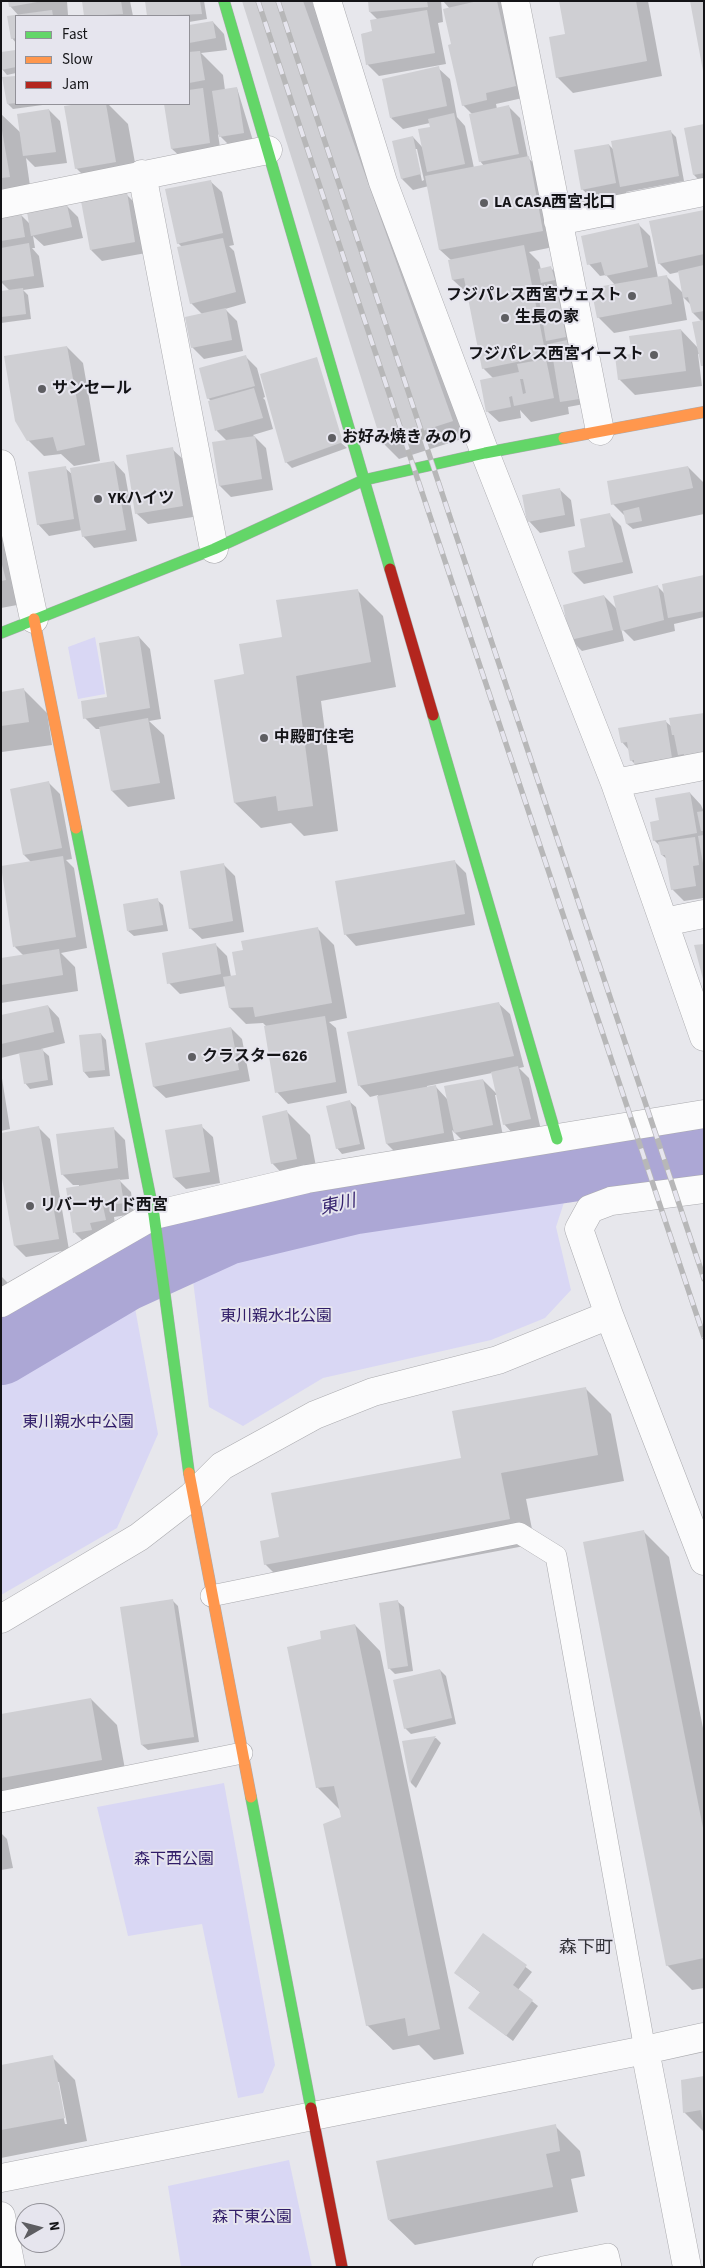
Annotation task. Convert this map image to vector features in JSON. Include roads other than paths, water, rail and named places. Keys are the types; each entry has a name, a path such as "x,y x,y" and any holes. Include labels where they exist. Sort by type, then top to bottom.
{"street":[{"path":"224,1 557,1139"},
{"path":"327,1 383,182 485,454 615,783 704,1036"},
{"path":"515,1 600,431"},
{"path":"1,204 268,150"},
{"path":"142,174 214,549"},
{"path":"558,221 704,192"},
{"path":"1,633 214,549 364,480 600,431 704,412"},
{"path":"1,464 156,1227 192,1496 342,2267"},
{"path":"615,783 704,766"},
{"path":"664,922 704,914"},
{"path":"1,1303 156,1227 307,1179 704,1114"},
{"path":"704,1189 611,1201 590,1209 579,1229 704,1561"},
{"path":"1,1619 139,1537 192,1496 222,1466 315,1415 373,1392 498,1360 610,1315"},
{"path":"1,2178 704,2037"},
{"path":"645,2050 687,2267"},
{"path":"1,2216 11,2267"}],"lane":[{"path":"212,1596 519,1533 556,1556 645,2050"},
{"path":"1,1802 242,1753"},
{"path":"544,2267 608,2254 611,2267"}],"waterway":[{"name":"東川","path":"1,1353 124,1280 227,1233 356,1202 704,1150"}],"railway":[{"path":"258,1 704,1337"},
{"path":"278,1 704,1279"}],"place":[{"name":"LA CASA西宮北口","path":"484,203"},
{"name":"フジパレス西宮ウェスト","path":"632,296"},
{"name":"生長の家","path":"505,318"},
{"name":"フジパレス西宮イースト","path":"654,355"},
{"name":"サンセール","path":"42,389"},
{"name":"お好み焼き みのり","path":"332,438"},
{"name":"YKハイツ","path":"98,499"},
{"name":"中殿町住宅","path":"264,738"},
{"name":"クラスター626","path":"192,1057"},
{"name":"リバーサイド西宮","path":"30,1206"}],"district":[{"name":"森下町","path":"586,1949"}],"park label":[{"name":"東川親水北公園","path":"276,1317"},
{"name":"東川親水中公園","path":"78,1423"},
{"name":"森下西公園","path":"174,1860"},
{"name":"森下東公園","path":"252,2218"}]}
